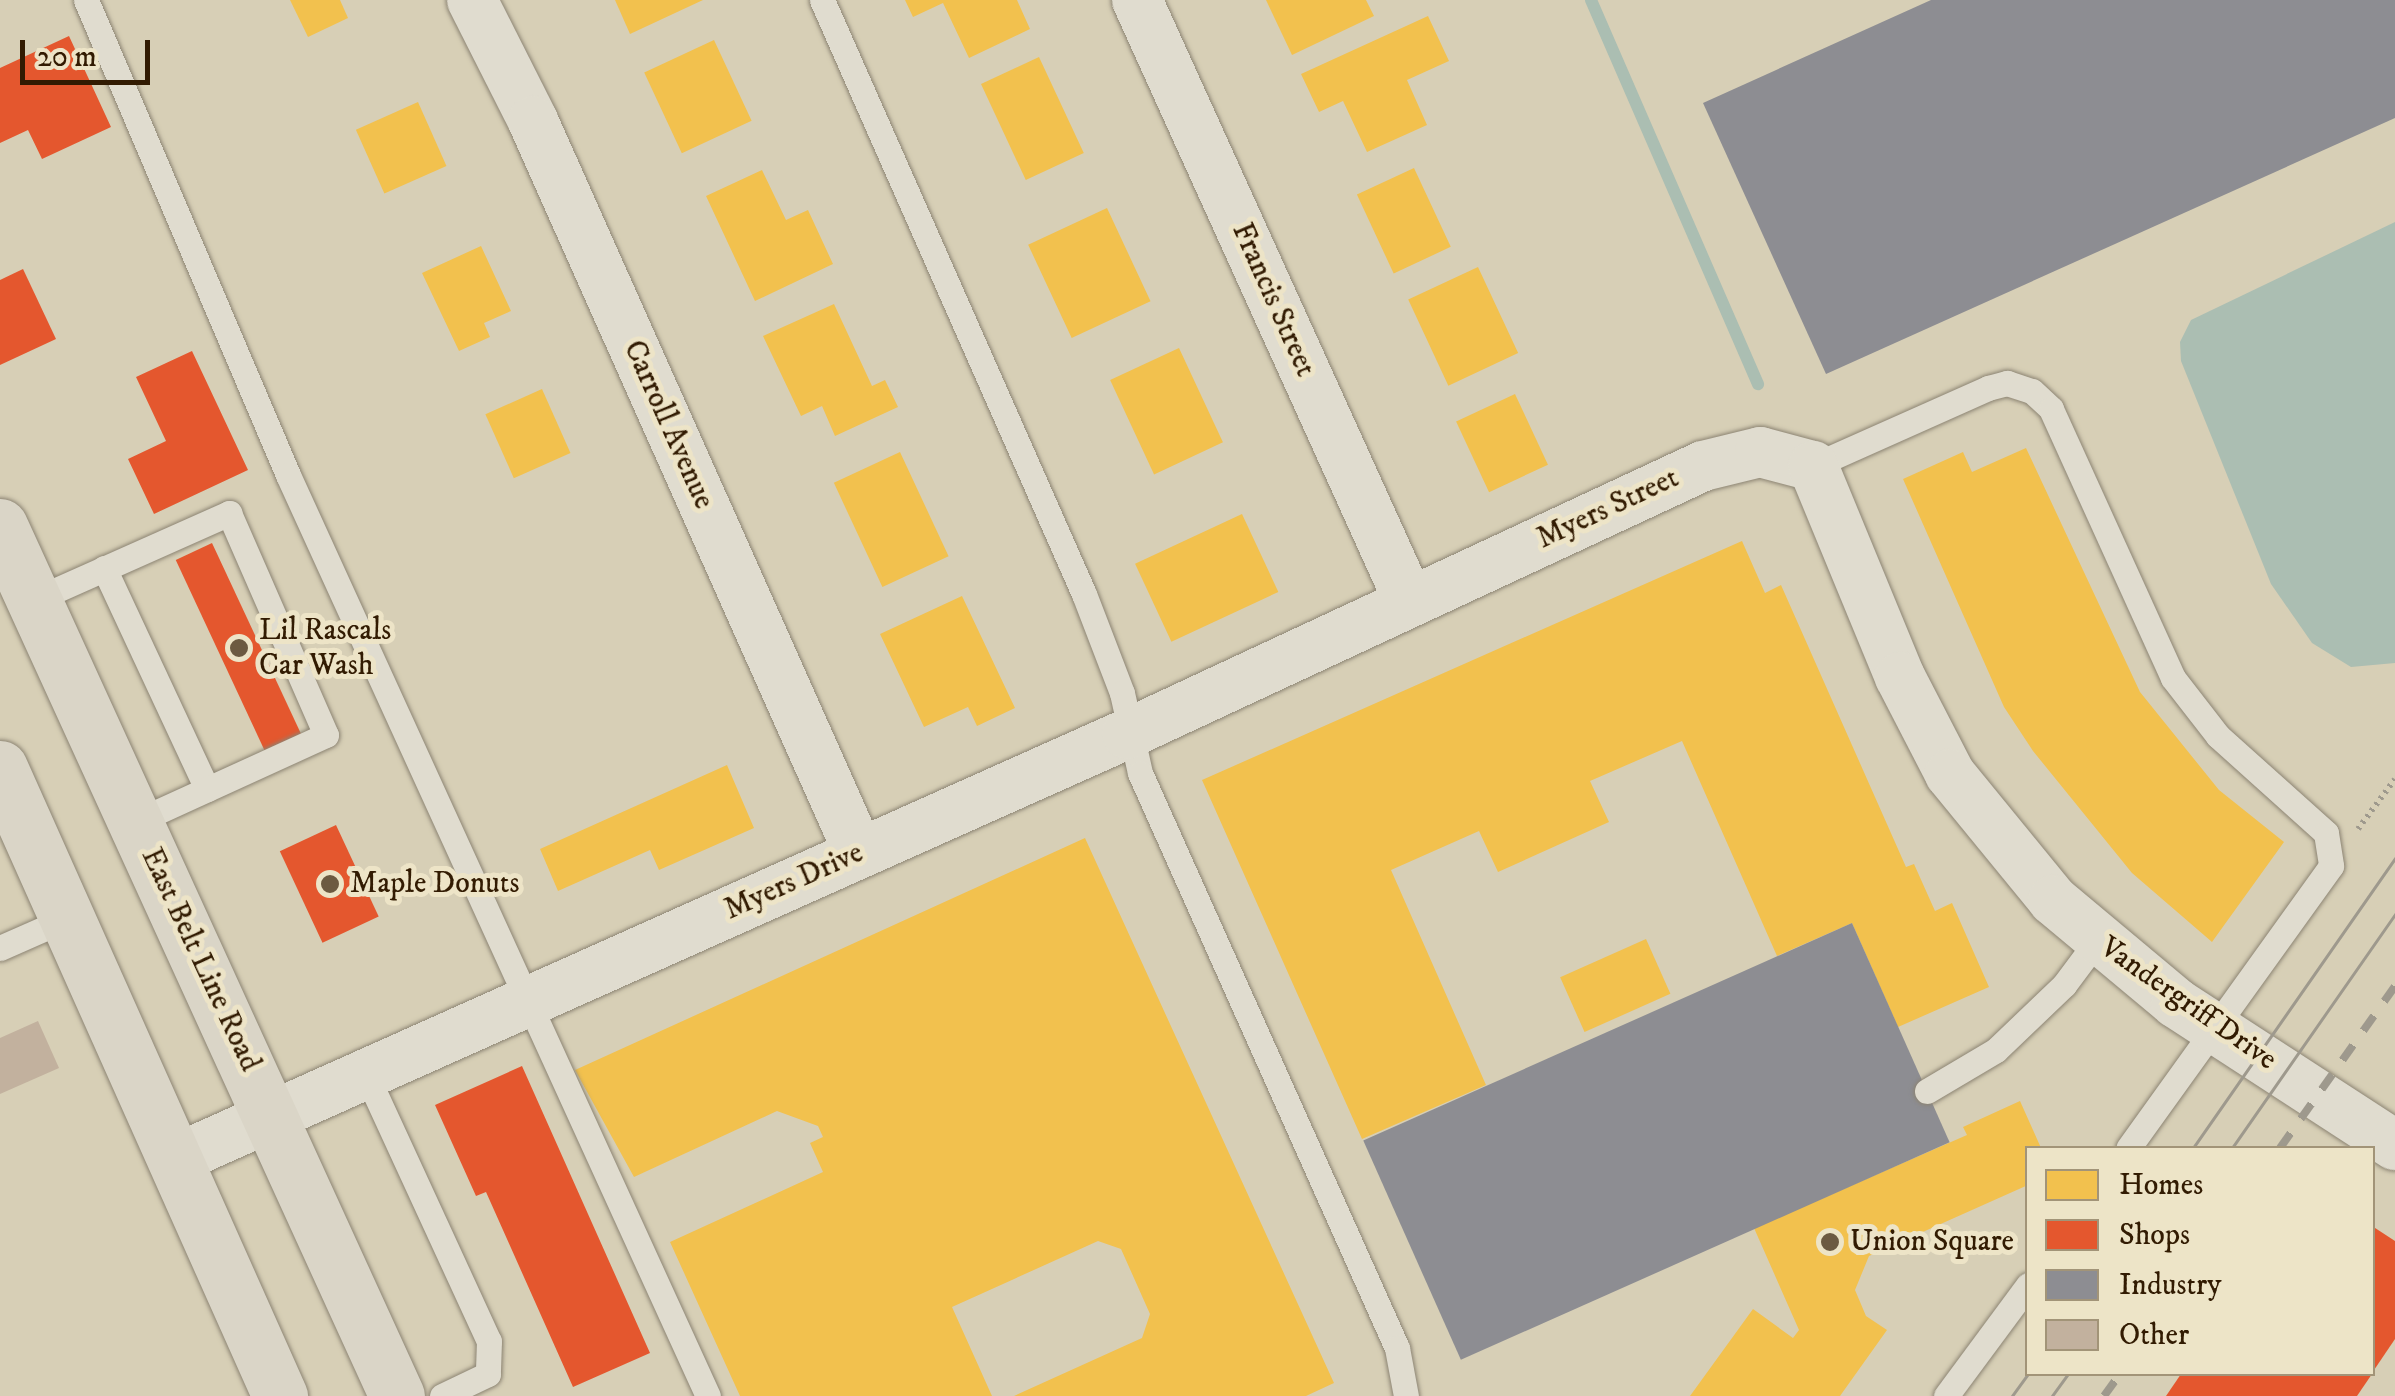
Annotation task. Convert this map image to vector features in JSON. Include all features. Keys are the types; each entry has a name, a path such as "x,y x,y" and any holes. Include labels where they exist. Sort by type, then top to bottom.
{"main road":[{"name":"East Belt Line Road","path":"0,526 398,1396"},
{"path":"7,801 68,918 280,1396"}],"street":[{"name":"Carroll Avenue","path":"472,0 533,121 859,853"},
{"name":"Francis Street","path":"1138,0 1410,600"},
{"name":"Myers Street","path":"1410,600 1720,460 1760,452 1813,466"},
{"name":"Vandergriff Drive","path":"1813,466 1900,676 1950,774 2017,860 2096,942 2395,1145"},
{"name":"Myers Drive","path":"176,1159 1127,734 1410,600"}],"lane":[{"path":"86,0 288,474 708,1396"},
{"path":"822,0 1084,594 1122,692 1127,734 1396,1348 1406,1396"},
{"path":"1813,466 1988,388 2008,384 2032,392 2050,410 2173,678 2218,736 2326,832 2331,866 2129,1146"},
{"path":"34,600 229,512 326,736 135,822"},
{"path":"104,568 207,790"},
{"path":"0,948 68,918"},
{"path":"1926,1091 1996,1050 2064,984 2096,942"},
{"path":"366,1074 489,1341 488,1374 442,1396"},
{"path":"1946,1396 2025,1289"}],"path":[{"path":"2331,866 2395,779"}],"shaded area":[{"path":"2395,222 2395,663 2351,667 2312,643 2271,584 2181,361 2180,342 2191,320"}],"building: Homes":[{"path":"290,0 340,0 348,18 308,37"},
{"path":"615,0 703,0 630,34"},
{"path":"905,0 1017,0 1030,29 969,58 943,3 913,17"},
{"path":"1266,0 1366,0 1374,16 1292,55"},
{"path":"1428,16 1449,61 1407,80 1427,125 1367,152 1343,101 1319,112 1301,74"},
{"path":"714,40 752,121 682,153 644,73"},
{"path":"1039,57 1084,153 1026,180 981,84"},
{"path":"418,102 446,166 384,194 356,130"},
{"path":"1414,168 1451,247 1394,273 1357,195"},
{"path":"762,170 786,220 808,210 833,264 755,301 706,196"},
{"path":"1107,208 1151,301 1072,338 1028,245"},
{"path":"481,246 511,311 484,323 490,337 459,351 422,273"},
{"path":"1478,267 1518,353 1448,386 1408,300"},
{"path":"834,304 872,386 885,380 898,407 835,436 822,406 801,416 763,336"},
{"path":"1179,348 1223,442 1154,474 1110,380"},
{"path":"542,389 570,453 514,478 485,414"},
{"path":"1515,394 1548,465 1489,492 1456,421"},
{"path":"2026,448 2140,692 2219,790 2284,842 2212,942 2132,873 2033,751 2004,707 1903,479 1963,452 1972,472"},
{"path":"900,452 949,556 882,587 834,483"},
{"path":"1242,514 1278,592 1171,642 1135,564"},
{"path":"1742,541 1765,593 1781,585 1906,867 1914,864 1935,911 1952,903 1989,987 1898,1027 1852,923 1777,956 1682,741 1590,781 1609,822 1498,872 1479,831 1391,870 1486,1085 1362,1139 1202,780"},
{"path":"962,596 1015,708 977,726 968,707 924,727 880,634"},
{"path":"727,765 754,828 659,870 650,850 558,891 540,849"},
{"path":"1085,838 1334,1383 1306,1396 1014,1396 1142,1338 1150,1314 1121,1249 1098,1241 952,1307 992,1396 740,1396 670,1242 823,1172 810,1143 823,1137 818,1126 777,1111 634,1177 575,1070"},
{"path":"1646,939 1670,994 1585,1032 1560,977"},
{"name":"Union Square","path":"2020,1101 2040,1146 2025,1146 2025,1186 1869,1256 1855,1290 1866,1316 1887,1330 1840,1396 1690,1396 1753,1309 1793,1338 1799,1330 1754,1228 1967,1135 1963,1127"}],"building: Shops":[{"path":"69,36 111,127 42,159 28,130 0,143 0,68"},
{"path":"23,269 56,339 0,365 0,280"},
{"path":"192,351 248,470 154,514 128,459 166,441 136,377"},
{"name":"Lil Rascals Car Wash","path":"212,543 302,736 266,753 176,560"},
{"name":"Maple Donuts","path":"336,825 379,917 322,943 280,851"},
{"path":"522,1066 650,1353 573,1387 486,1192 476,1196 435,1105"},
{"path":"2375,1228 2395,1241 2395,1339 2375,1369"},
{"path":"2180,1376 2371,1376 2357,1396 2166,1396"}],"building: Industry":[{"path":"1931,0 2395,0 2395,118 1826,374 1703,103"},
{"path":"1852,923 1950,1142 1461,1360 1363,1141"}],"building: Other":[{"path":"38,1021 59,1068 0,1094 0,1038"}],"waterway":[{"path":"1591,0 1758,384"}],"tram line":[{"path":"2194,1146 2395,858"},
{"path":"2233,1146 2395,914"},
{"path":"2012,1396 2027,1376"},
{"path":"2052,1396 2067,1376"}],"railway":[{"path":"2281,1146 2395,986"},
{"path":"2104,1396 2119,1376"}],"place":[{"name":"Lil Rascals Car Wash","path":"239,648"},
{"name":"Maple Donuts","path":"330,884"},
{"name":"Union Square","path":"1830,1242"}]}
